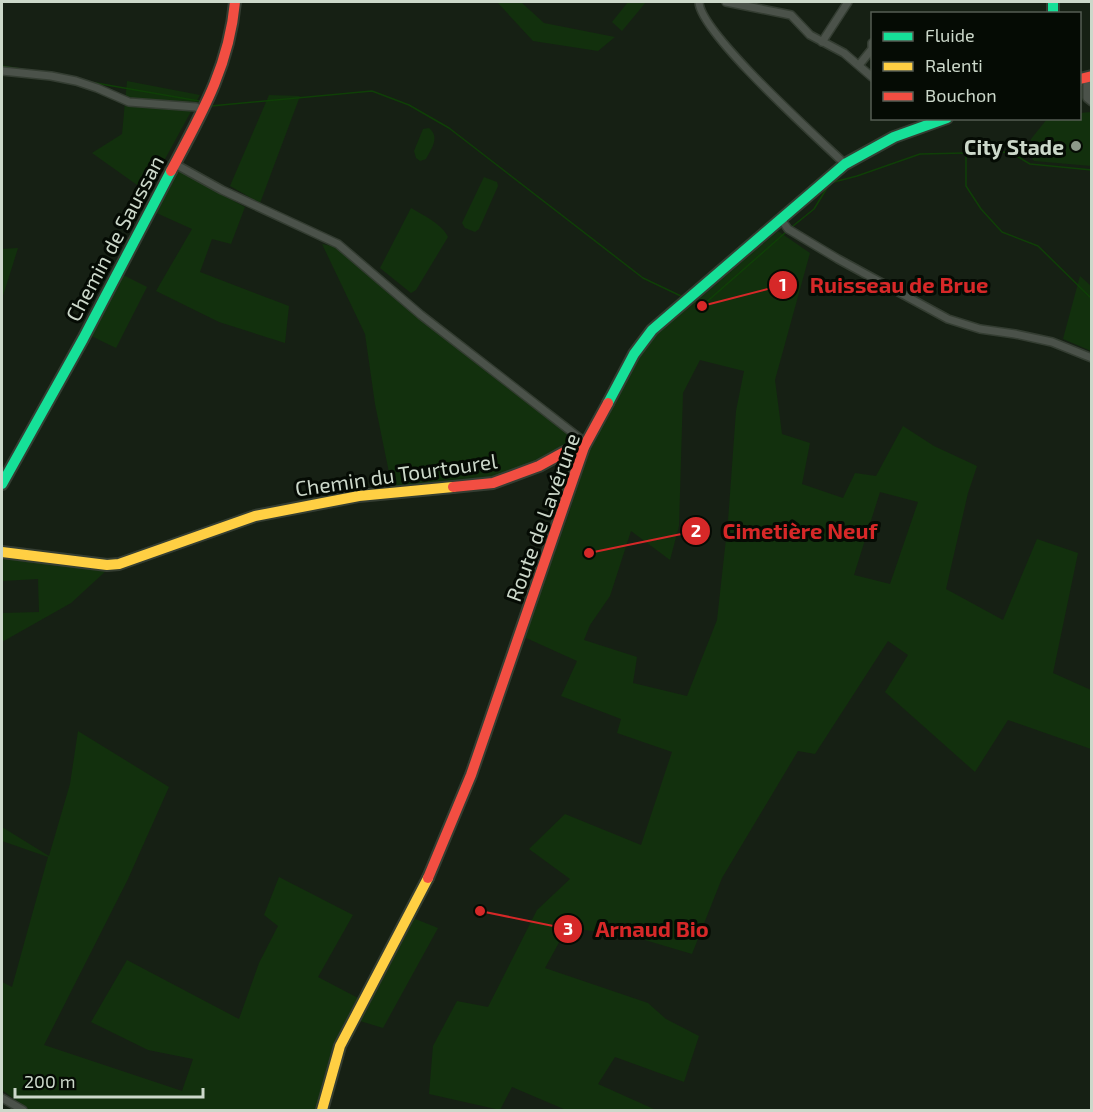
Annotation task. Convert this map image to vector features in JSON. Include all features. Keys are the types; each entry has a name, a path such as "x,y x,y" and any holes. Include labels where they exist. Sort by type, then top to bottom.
{"street":[{"name":"Chemin de Saussan","path":"2,484 72,358 222,71 232,29 235,2"},
{"path":"699,2 703,16 744,67 845,164"},
{"path":"726,2 791,15 810,35 844,53 871,75"},
{"path":"822,42 848,2"},
{"path":"859,65 871,50"},
{"path":"2,70 76,81 129,102 196,107 202,110"},
{"path":"1086,78 1088,98 1092,102"},
{"name":"Route de Lavérune","path":"322,1110 340,1046 426,883 471,775 585,445 638,348 652,330 845,164 909,130 939,120"},
{"path":"175,164 222,190 338,244 422,315 585,445"},
{"path":"781,219 788,229 838,260 948,319 980,329 1052,342 1092,358"},
{"name":"Chemin du Tourtourel","path":"2,552 106,565 119,564 255,516 359,496 493,483 539,466 570,449 585,445"},
{"path":"2,1098 23,1110"}],"green space":[{"path":"497,2 521,2 544,23 615,37 598,51 533,41"},
{"path":"628,2 646,2 622,31 612,22"},
{"path":"127,81 200,95 147,192 92,153 122,134"},
{"path":"269,95 300,96 260,203 230,186"},
{"path":"1091,112 1091,166 1034,161 1029,154 1031,139 1046,120 1081,120 1081,113"},
{"path":"429,128 434,135 434,143 426,159 420,161 416,158 414,151 423,129"},
{"path":"175,169 245,207 231,244 212,239 200,272 289,306 285,343 219,322 156,291 192,229 152,211"},
{"path":"484,177 497,182 498,186 479,229 475,232 465,228 462,223"},
{"path":"411,208 437,224 448,237 416,290 411,293 380,268"},
{"path":"778,231 810,253 775,380 782,434 810,443 802,484 843,498 855,473 876,476 903,426 934,446 977,466 968,493 946,589 1003,620 1037,539 1078,553 1053,673 1091,690 1091,749 1008,720 975,772 885,692 908,655 888,641 815,754 798,751 722,878 692,954 628,935 567,928 545,968 648,1003 666,1019 699,1036 684,1082 615,1057 598,1084 656,1110 566,1110 512,1087 500,1110 429,1094 433,1046 457,1001 488,1007 537,910 570,879 529,849 565,814 641,845 672,752 617,733 621,719 561,696 577,661 524,637 570,510 585,459 642,347 654,334 686,310","holes":["700,360 744,371 736,411 728,521 717,620 687,696 633,683 637,657 584,640 590,625 610,596 631,531 670,560 679,526 683,393","880,492 918,502 890,584 854,575"]},
{"path":"322,244 337,247 412,313 575,440 537,463 490,480 392,487 375,404 365,334"},
{"path":"18,248 2,299 2,249"},
{"path":"121,274 147,287 116,348 89,335"},
{"path":"1080,276 1091,286 1091,351 1063,339"},
{"path":"2,555 108,569 71,603 2,642 2,613 39,612 38,579 2,581"},
{"path":"78,731 169,787 128,879 44,1045 182,1091 193,1059 148,1050 91,1022 127,960 239,1019 259,963 278,926 264,915 279,877 353,915 318,977 360,999 331,1056 317,1110 30,1110 2,1090 2,982 12,987 48,857 2,841 2,827 49,856 70,784"},
{"path":"413,918 438,928 383,1028 360,1021"}],"waterway":[{"path":"2,66 27,70"},
{"path":"84,81 199,101"},
{"path":"211,106 372,91 409,105 449,128 643,278 683,297"},
{"path":"793,226 814,209 830,183 920,154 1010,152 1030,164 1092,170"},
{"path":"966,153 966,186 981,209 1002,232 1038,246 1092,299"},
{"path":"694,301 702,306 786,232"}],"traffic: fast":[{"path":"1053,2 1053,12"},
{"path":"608,403 634,354 652,330 845,164 894,137 941,120"},
{"path":"2,484 83,339 171,171"}],"traffic: slow":[{"path":"2,552 107,565 119,564 255,516 359,496 453,487"},
{"path":"322,1110 340,1046 428,878"}],"traffic: jam":[{"path":"171,171 203,110 220,69 232,26 235,2"},
{"path":"1081,79 1092,76"},
{"path":"428,878 471,775 584,447 608,403"},
{"path":"453,487 493,483 539,466 570,449 584,447"}],"place":[{"name":"City Stade","path":"1076,146"},
{"name":"Ruisseau de Brue","path":"702,306"},
{"name":"Cimetière Neuf","path":"589,553"},
{"name":"Arnaud Bio","path":"480,911"}]}
